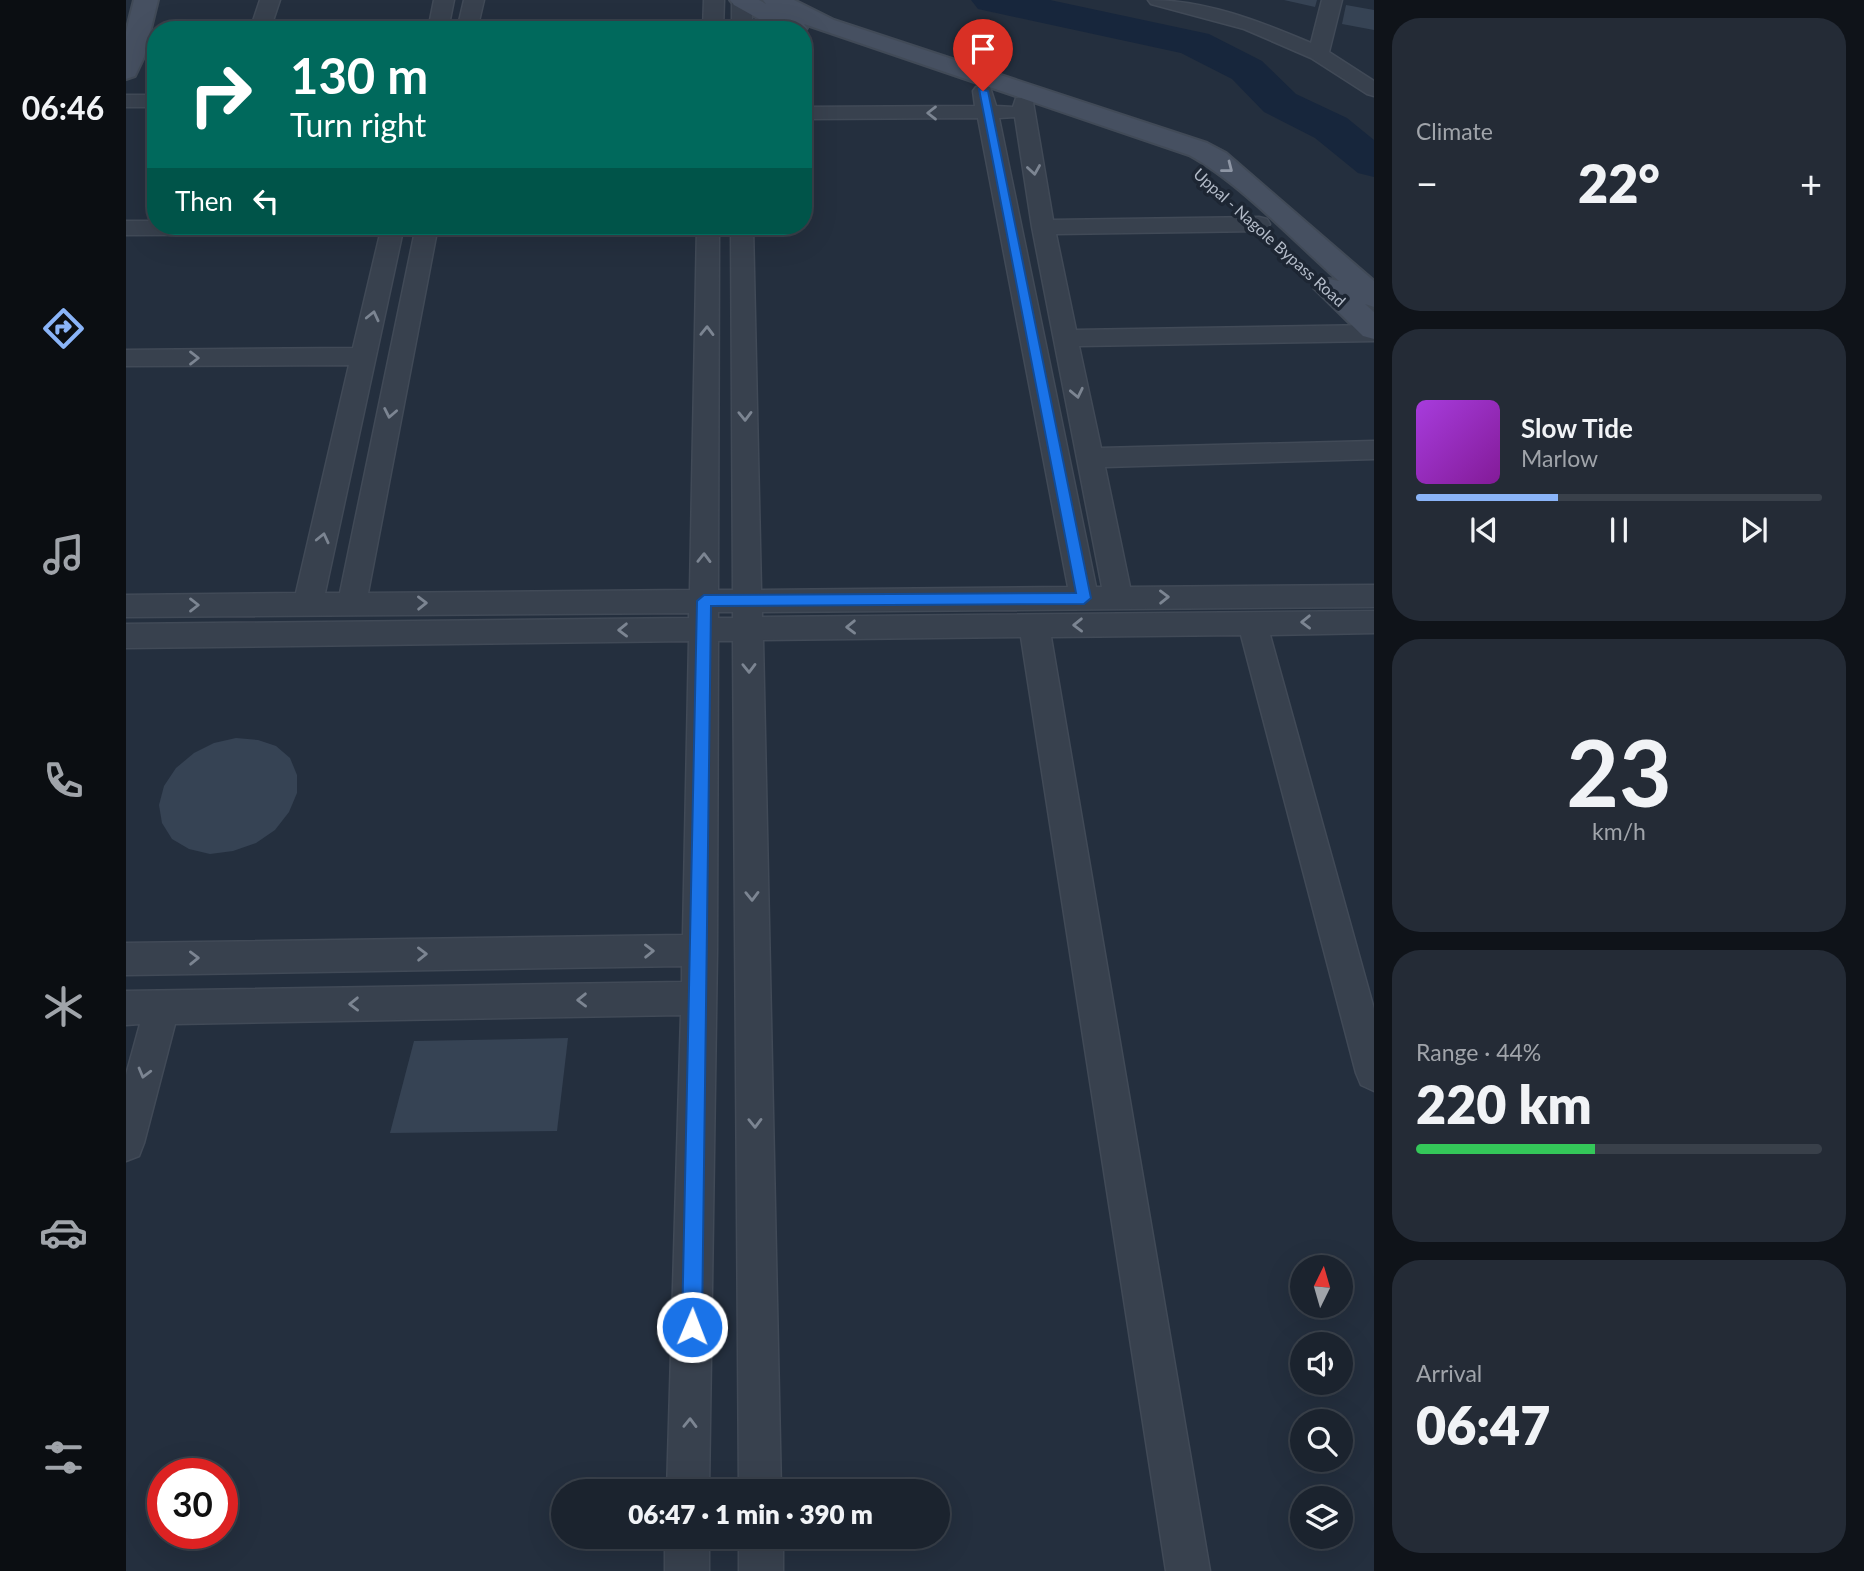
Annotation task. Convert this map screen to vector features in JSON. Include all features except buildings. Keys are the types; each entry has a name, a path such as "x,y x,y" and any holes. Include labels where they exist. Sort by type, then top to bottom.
{"street":[{"path":"126,71 146,0"},
{"path":"263,21 270,0"},
{"path":"440,21 444,0"},
{"path":"469,21 474,0"},
{"path":"713,21 714,0"},
{"path":"742,0 742,21"},
{"name":"Uppal - Nagole Bypass Road","path":"742,0 781,21"},
{"name":"Uppal - Nagole Bypass Road","path":"775,0 825,24 1198,149 1217,159 1247,183 1374,297"},
{"path":"1158,0 1251,25 1318,54 1374,90"},
{"path":"1318,54 1332,0"},
{"name":"Uppal - Nagole Bypass Road","path":"812,34 985,100 1024,107 1148,147 1188,164 1217,185 1374,331"},
{"path":"812,96 985,100"},
{"path":"812,112 985,100"},
{"path":"985,100 1084,598"},
{"path":"126,101 147,101"},
{"path":"1024,107 1043,227 1118,598"},
{"path":"126,116 147,115"},
{"path":"1043,227 1259,224"},
{"path":"126,228 147,228"},
{"path":"308,604 391,235"},
{"path":"352,604 425,235"},
{"path":"688,1479 699,998 708,235"},
{"path":"742,235 760,1479"},
{"path":"1065,338 1374,331"},
{"path":"126,358 361,367"},
{"path":"126,379 361,367"},
{"path":"1090,458 1374,450"},
{"path":"748,615 1084,598 1374,596"},
{"path":"126,606 352,604 1034,625 1374,622"},
{"path":"126,636 704,615"},
{"path":"1252,623 1374,1073"},
{"path":"1034,625 1188,1571"},
{"path":"126,959 699,950"},
{"path":"126,1008 699,998"},
{"path":"126,1143 162,1007"},
{"path":"687,1549 687,1571"},
{"path":"761,1549 761,1571"}],"waterway":[{"path":"992,0 1194,43 1247,70 1280,103 1331,128 1374,163"}],"route":[{"path":"692,1327 704,601 1084,598 983,91"}]}
